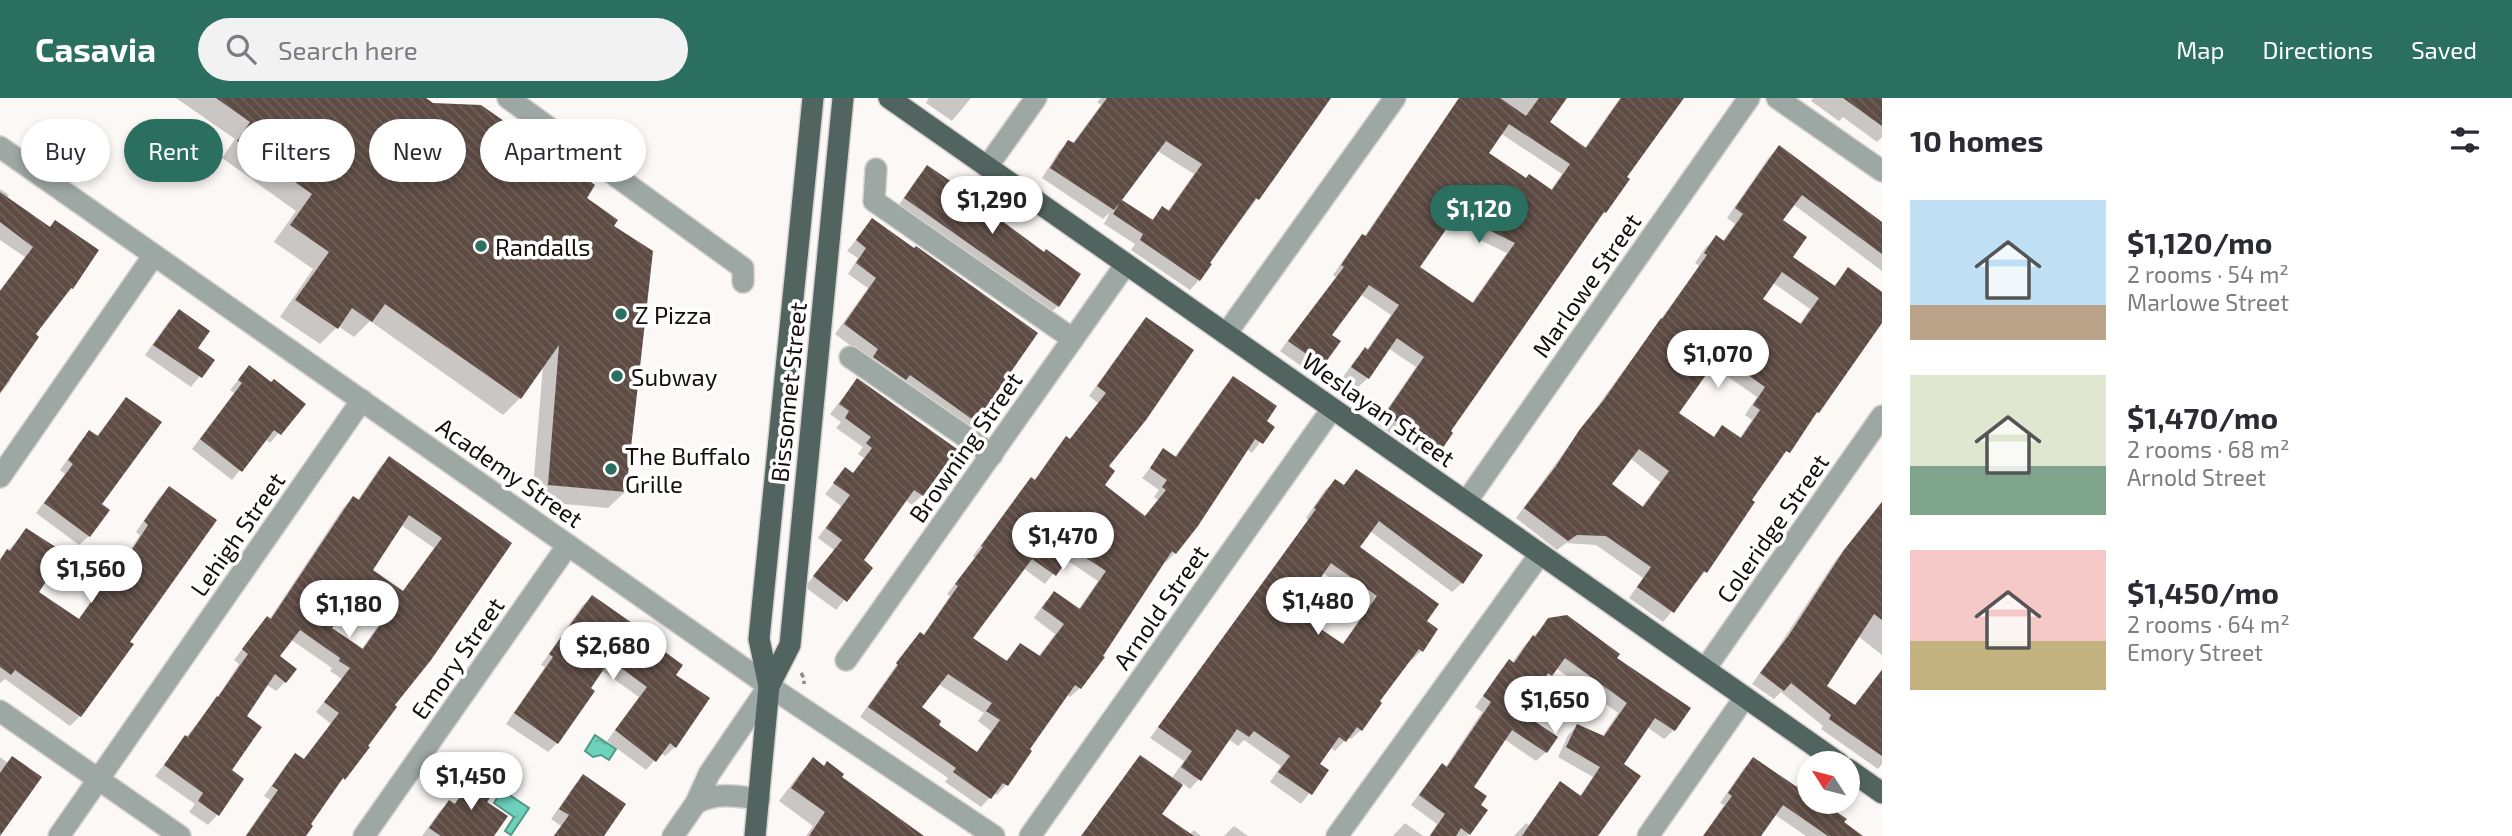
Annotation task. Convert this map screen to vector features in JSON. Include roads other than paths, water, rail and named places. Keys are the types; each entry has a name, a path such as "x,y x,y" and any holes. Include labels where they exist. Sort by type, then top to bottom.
{"main road":[{"name":"Bissonnet Street","path":"755,836 769,685 759,639 813,98"},
{"name":"Bissonnet Street","path":"769,685 790,645 843,98"},
{"name":"Weslayan Street","path":"889,98 1822,751"},
{"path":"1860,777 1882,793"}],"street":[{"path":"508,98 743,268 743,282"},
{"path":"987,167 1036,98"},
{"path":"1226,334 1395,98"},
{"name":"Marlowe Street","path":"1466,502 1749,98"},
{"path":"1777,98 1882,171"},
{"name":"Academy Street","path":"0,147 769,685 994,836"},
{"path":"876,169 874,201 1073,339"},
{"path":"0,477 154,255"},
{"name":"Browning Street","path":"846,660 1126,264"},
{"path":"850,357 992,455"},
{"name":"Lehigh Street","path":"59,836 362,400"},
{"name":"Arnold Street","path":"1030,836 1332,409"},
{"name":"Coleridge Street","path":"1704,669 1882,416"},
{"name":"Emory Street","path":"364,836 568,545"},
{"path":"1337,836 1540,554"},
{"path":"673,836 696,803 709,774 769,685"},
{"path":"1648,836 1745,697"},
{"path":"0,710 180,836"},
{"path":"696,803 710,796 726,794 759,799"}],"water":[{"path":"595,735 616,749 609,760 601,755 593,757 585,751"},
{"path":"502,790 529,808 511,835 505,831 514,817 494,803"}],"place":[{"name":"Randalls","path":"481,246"},
{"name":"Z Pizza","path":"621,314"},
{"name":"Subway","path":"617,376"},
{"name":"The Buffalo Grille","path":"611,469"}]}
